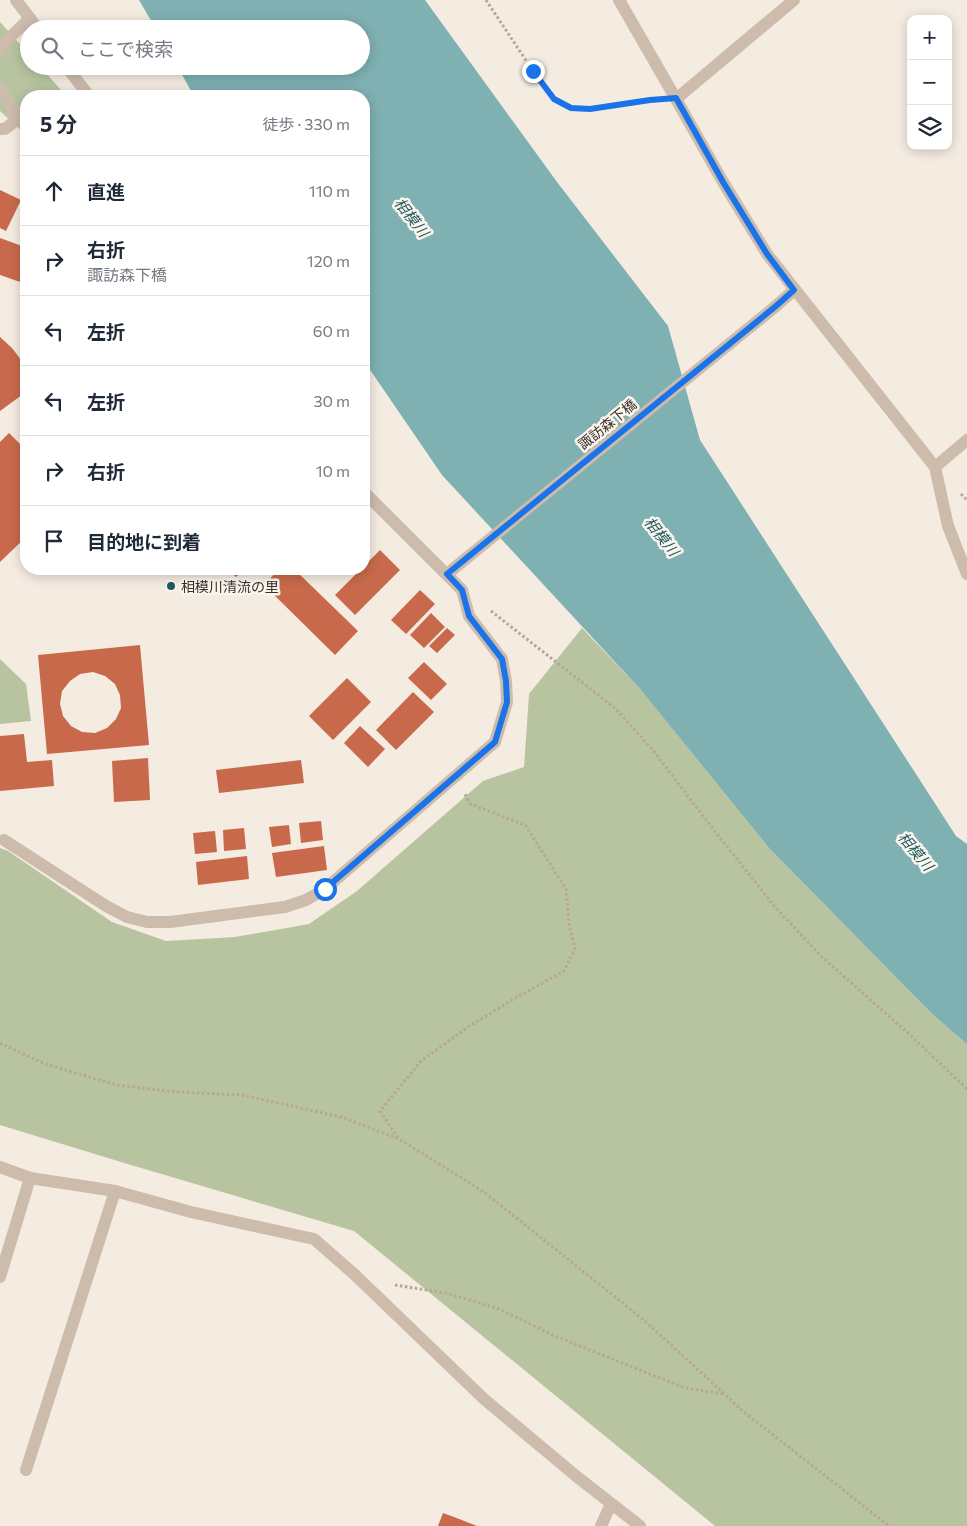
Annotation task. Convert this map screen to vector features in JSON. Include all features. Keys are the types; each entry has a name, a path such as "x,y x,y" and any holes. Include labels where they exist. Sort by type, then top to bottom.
{"street":[{"path":"16,0 30,18"},
{"path":"619,0 723,182 767,254 935,467 948,526 967,574"},
{"path":"676,98 794,0"},
{"path":"0,51 5,42 20,28"},
{"path":"73,75 84,90"},
{"path":"0,88 12,108 15,121 5,129 0,129"},
{"name":"諏訪森下橋","path":"447,574 794,290"},
{"path":"935,467 967,440"},
{"path":"4,840 106,906 127,917 146,922 170,922 285,907 306,900 325,889 495,742 507,702 502,659 469,616 462,590 370,498"},
{"path":"0,1167 30,1178 115,1191 191,1212 314,1239 354,1274 484,1398 640,1526"},
{"path":"0,1277 30,1178"},
{"path":"26,1470 115,1191"},
{"path":"601,1526 611,1504"}],"path":[{"path":"486,0 554,99 571,108 590,109 676,98"},
{"path":"462,590 616,709 652,749 774,907 822,957 908,1033 967,1089"},
{"path":"399,1139 380,1111 421,1061 468,1027 564,971 575,949 569,923 566,888 525,825 470,804 460,785 462,770"},
{"path":"0,1043 45,1064 117,1085 177,1092 242,1095 341,1117 399,1139 484,1192 644,1321 744,1412 888,1526"},
{"path":"390,1284 446,1293 499,1309 554,1336 686,1388 725,1394"}],"green space":[{"path":"0,22 20,44 20,75 48,75 61,90 20,90 20,129 0,111"},
{"path":"582,628 640,689 769,848 932,1014 967,1044 967,1526 715,1526 354,1231 0,1125 0,848 8,851 112,922 166,941 235,937 309,924 357,891 483,781 524,767 529,694"},
{"path":"0,659 26,684 31,721 0,724"}],"water":[{"name":"相模川","path":"139,0 425,0 557,182 668,326 700,440 956,836 967,844 967,1044 932,1014 769,848 640,689 442,475 370,370 370,90 191,90 182,75 370,75 370,20 151,20"}],"building":[{"path":"0,190 20,200 20,202 6,231 0,228"},
{"path":"0,238 20,245 20,282 0,275"},
{"path":"0,337 20,358 20,396 0,411"},
{"path":"9,433 20,444 20,543 0,562 0,442"},
{"path":"380,550 400,570 355,615 335,595 355,575 370,575 370,560"},
{"path":"273,575 300,575 358,631 335,655 264,585"},
{"path":"420,590 435,604 406,634 391,620"},
{"path":"431,613 445,627 424,648 410,635"},
{"path":"447,628 455,635 437,653 429,646"},
{"path":"140,645 149,745 47,754 38,655","holes":["93,672 105,676 115,684 120,695 121,708 116,719 107,728 95,733 82,732 71,726 63,716 60,704 62,691 70,681 80,674"]},
{"path":"424,662 447,684 431,700 408,678"},
{"path":"347,678 371,702 333,740 309,716"},
{"path":"413,692 434,712 396,750 376,730"},
{"path":"360,726 385,749 368,767 344,743"},
{"path":"24,734 27,762 52,760 54,786 0,791 0,736"},
{"path":"148,758 150,800 114,802 112,761"},
{"path":"301,760 304,783 219,793 216,770"},
{"path":"321,821 323,840 301,843 299,823"},
{"path":"289,825 291,844 272,847 269,827"},
{"path":"244,828 246,849 224,851 223,830"},
{"path":"215,831 217,852 195,854 193,833"},
{"path":"324,846 327,870 276,877 272,853"},
{"path":"247,856 249,879 198,885 196,862"},
{"path":"443,1513 454,1517 477,1526 438,1526"}],"place":[{"name":"相模川清流の里","path":"171,586"}],"route":[{"path":"325,889 495,742 507,702 502,659 469,616 462,590 447,574 794,290 767,254 723,182 676,98 590,109 571,108 554,99 533,71"}]}
